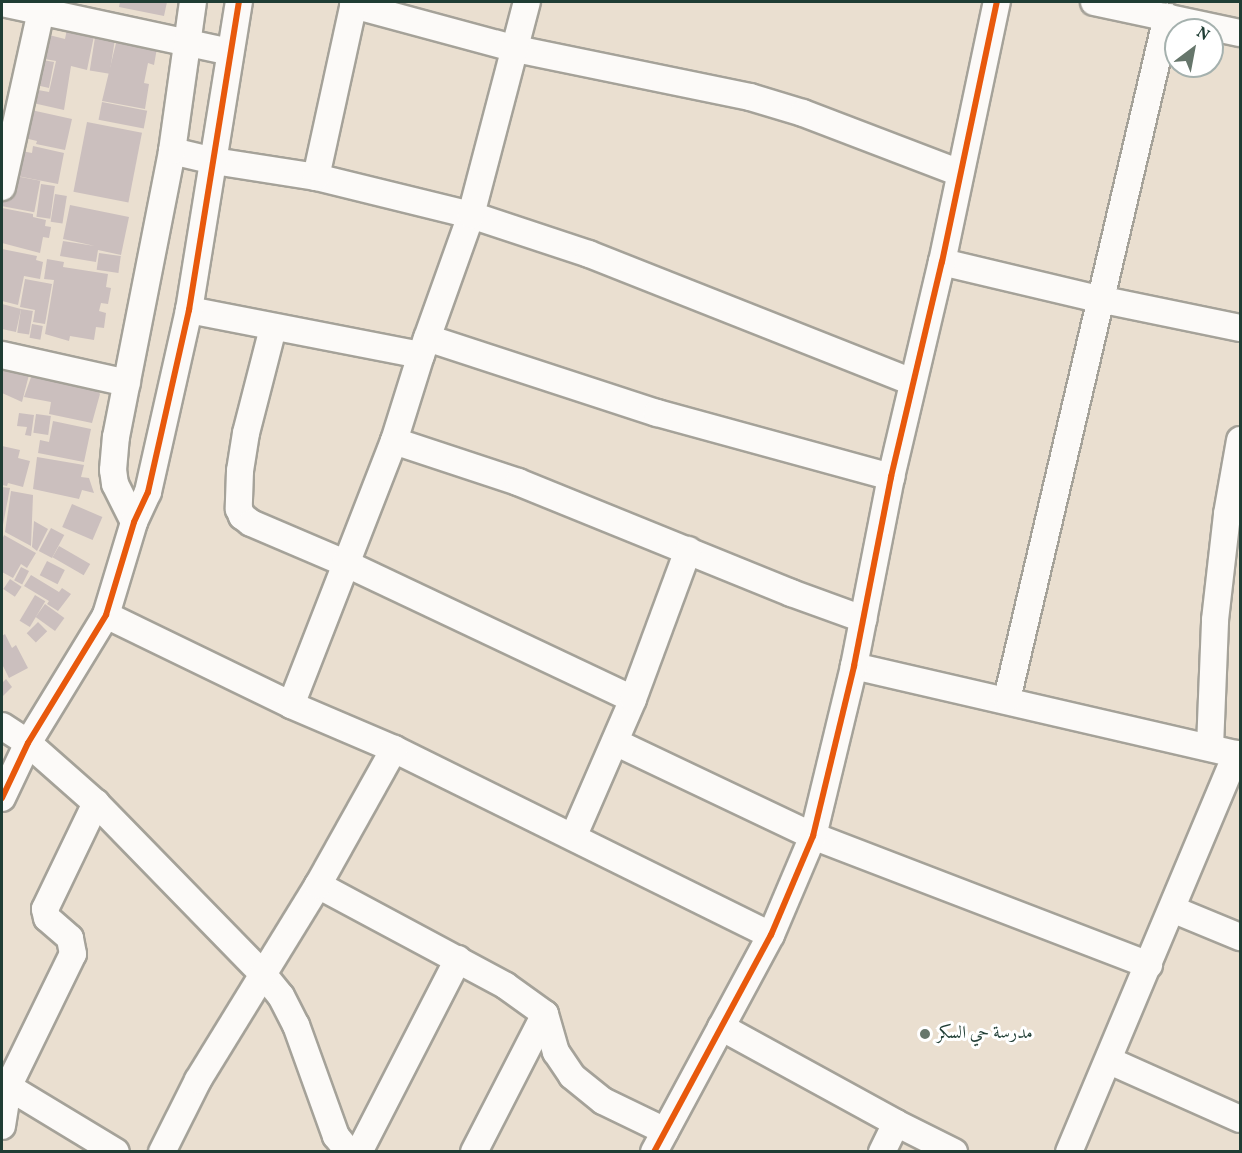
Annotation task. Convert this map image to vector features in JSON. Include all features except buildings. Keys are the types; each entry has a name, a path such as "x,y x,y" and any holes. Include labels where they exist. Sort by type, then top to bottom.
{"street":[{"path":"135,522 121,499 113,470 116,437 172,151 193,2"},
{"path":"2,798 28,743 106,615 135,522 148,492 189,310 238,2"},
{"path":"291,705 394,441 424,347 471,215 528,2"},
{"path":"318,885 506,986 545,1014 556,1052 572,1077 659,1141 771,934 813,837 854,666 891,477 942,262 997,2"},
{"path":"1094,2 1240,33"},
{"path":"2,3 42,7 230,52"},
{"path":"316,177 354,3 516,49 750,97 803,113 960,173"},
{"path":"2,187 42,7"},
{"path":"1007,699 1167,17"},
{"path":"172,151 214,161 316,177 471,215 589,254 912,382"},
{"path":"942,262 1099,299 1240,328"},
{"path":"189,310 273,328 424,347 891,477"},
{"path":"273,328 246,433 240,471 239,509 242,516 250,523 345,563 633,699"},
{"path":"2,355 127,383"},
{"path":"1210,747 1215,620 1227,514 1240,440"},
{"path":"394,441 518,482 791,593 862,619"},
{"path":"574,836 633,699 688,550"},
{"path":"106,615 291,705 394,749 771,934"},
{"path":"854,666 1007,699 1238,754 1069,1152"},
{"path":"2,726 28,743 96,803 263,974 280,996 296,1025 337,1146"},
{"path":"615,742 813,837 1149,965"},
{"path":"162,1152 198,1080 318,885 394,749"},
{"path":"2,1126 4,1085 73,954 70,939 47,918 45,909 96,803"},
{"path":"1172,909 1240,937"},
{"path":"359,1152 458,959"},
{"path":"474,1152 545,1014"},
{"path":"721,1027 896,1123 954,1152"},
{"path":"1110,1060 1240,1119"},
{"path":"4,1085 116,1152"},
{"path":"882,1152 896,1123"}],"cycle path":[{"path":"2,798 28,743 106,615 134,522 148,492 189,310 239,2"},
{"path":"654,1152 771,935 813,836 854,666 891,477 942,262 997,2"}],"place":[{"name":"مدرسة حي السكر","path":"925,1034"}]}
